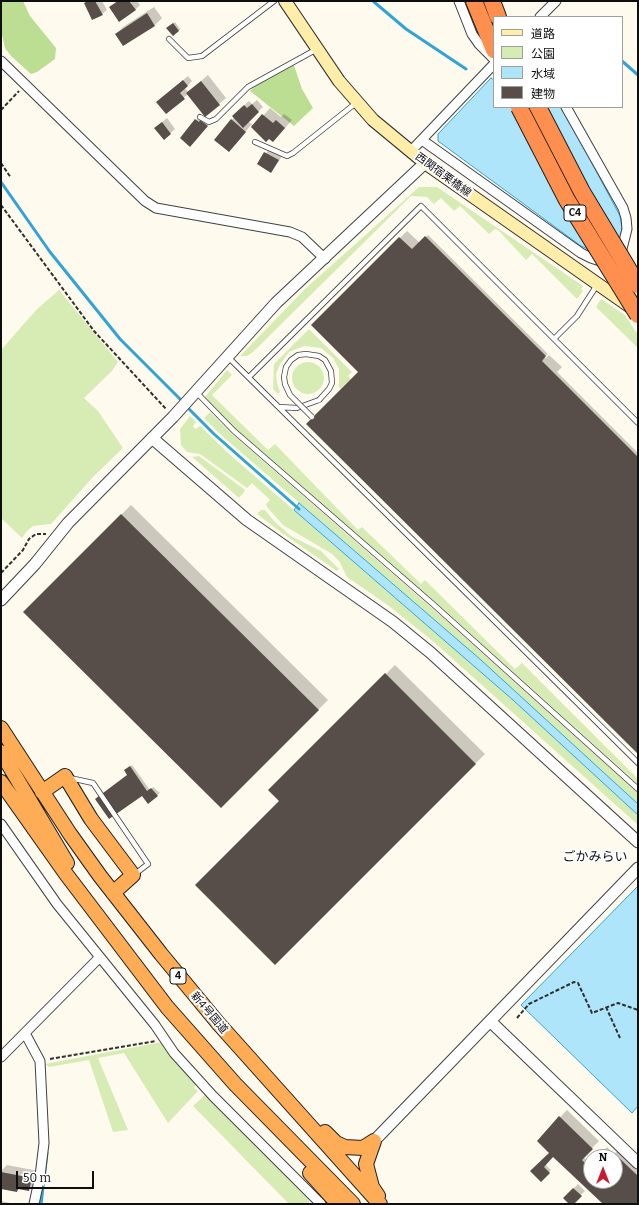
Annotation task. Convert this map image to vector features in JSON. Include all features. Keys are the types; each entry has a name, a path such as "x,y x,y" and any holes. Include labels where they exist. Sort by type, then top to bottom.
{"highway":[{"path":"474,1 493,48"},
{"path":"492,1 498,16"},
{"name":"C4","path":"520,108 567,200 638,314"},
{"name":"C4","path":"539,108 582,192 638,285"},
{"name":"新4号国道","path":"1,728 42,792 113,893 218,1024 380,1204"},
{"path":"1,752 66,860 92,909"},
{"path":"42,792 64,776 91,819 133,875 113,893"},
{"name":"4","path":"1,782 43,843 92,909 144,977 203,1050 353,1204"},
{"path":"265,1077 336,1143 345,1147 363,1148 374,1141"},
{"path":"269,1119 283,1145 338,1204"},
{"path":"374,1141 366,1164 372,1187 383,1204"}],"main road":[{"name":"西関宿栗橋線","path":"285,1 317,49 356,102 372,120 425,163 638,314"}],"street":[{"path":"459,1 472,34 493,58"},
{"path":"541,16 556,1"},
{"path":"1,61 145,201 156,208 290,232 302,237 324,259"},
{"path":"410,152 493,65"},
{"path":"567,108 623,208 627,229 618,263"},
{"path":"422,140 581,253 599,262 618,263 638,272"},
{"path":"1,600 35,564 68,523 173,417 276,303 425,163"},
{"path":"152,438 247,520 393,622 426,649 638,842"},
{"path":"1,824 57,904 174,1053 213,1096 320,1204"},
{"path":"374,1141 638,868"},
{"path":"1,1057 99,958"},
{"path":"490,1021 638,1163"},
{"path":"24,1034 40,1061 44,1143 40,1176 34,1204"}],"lane":[{"path":"169,38 188,58 202,56 274,1"},
{"path":"200,117 209,122 216,119 248,87 317,49"},
{"path":"256,142 287,156 293,153 356,102"},
{"path":"249,377 421,206 638,423"},
{"path":"554,338 577,316 597,285"},
{"path":"279,407 297,408 319,400 329,389 332,383 331,371 325,360 319,356 306,354 298,355 291,360 286,367 284,377 285,384 290,395 312,417"},
{"path":"227,356 638,763"},
{"path":"195,391 234,432 428,600 638,789"},
{"path":"64,776 93,783 148,864 133,875"}],"path":[{"path":"1,110 26,85"},
{"path":"1,164 11,178"},
{"path":"1,205 94,331 173,417"},
{"path":"1,573 23,550 29,540 36,534 46,534"},
{"path":"517,1018 529,1004 574,982 578,983 592,1013 618,1003 638,1010"},
{"path":"606,1007 620,1038"},
{"path":"40,1061 164,1039"}],"green space":[{"path":"1,1 23,1 30,16 56,48 55,59 37,72 31,74 11,56 5,48 1,30"},
{"path":"294,65 302,89 313,108 294,126 250,91 255,86"},
{"path":"419,187 437,187 583,286 581,289 583,291 577,299 532,254 526,260 499,231 495,229 489,234 460,206 454,211 441,198 434,204 427,197 411,196 253,352 247,356 240,356 305,289"},
{"path":"59,290 118,362 112,371 84,398 98,411 123,448 93,477 51,524 33,526 22,538 1,518 1,350 37,309"},
{"path":"601,299 625,315 638,335 638,348 596,307"},
{"path":"309,329 352,372 348,376 351,379 340,389 339,369 333,358 321,348 304,346 289,352 279,366 276,374 280,392 278,394 273,389 274,364"},
{"path":"305,362 311,362 321,369 324,378 323,384 317,391 311,394 305,394 295,387 292,381 292,375 299,365"},
{"path":"227,370 232,375 212,395 268,450 275,444 358,530 362,527 421,584 425,580 515,669 522,663 638,779 638,784 442,608 235,429 205,397"},
{"path":"210,412 231,433 440,615 638,793 638,804 481,660 221,435 204,418"},
{"path":"190,416 196,422 193,426 195,429 200,426 228,453 513,700 638,815 638,825 435,643 389,606 347,577 339,561 332,554 283,525 267,507 266,504 270,500 252,483 247,488 200,454 187,452 181,445 180,429"},
{"path":"199,456 244,489 245,491 239,498 192,457"},
{"path":"261,510 265,510 274,521 291,536 321,551 339,569 337,571 282,533 257,514"},
{"path":"162,1042 196,1084 194,1088 198,1091 168,1123 124,1053 98,1058 128,1130 113,1132 89,1060 49,1067 45,1064"},
{"path":"206,1094 291,1178 309,1200 309,1204 289,1204 193,1106"}],"water":[{"path":"491,78 493,79 493,108 561,108 566,114 620,216 622,228 617,254 612,257 604,256 581,246 438,141 438,134"},
{"path":"299,503 481,660 638,804 638,815 513,700 294,510"},
{"path":"638,886 638,1106 632,1113 521,1005"}],"building":[{"path":"88,1 95,1 103,15 92,20 84,3"},
{"path":"118,1 129,1 136,10 119,22 109,7"},
{"path":"147,13 155,26 123,46 115,34"},
{"path":"173,23 179,31 173,36 166,28"},
{"path":"183,80 188,86 180,93 185,99 166,114 156,102"},
{"path":"201,81 220,105 205,117 186,93"},
{"path":"252,104 259,112 243,128 232,116 244,105 247,108"},
{"path":"262,114 273,123 276,120 285,128 273,142 269,139 266,142 251,127"},
{"path":"195,119 199,122 200,120 208,126 190,147 180,138"},
{"path":"231,119 246,132 229,152 214,140"},
{"path":"162,122 171,134 164,140 154,128"},
{"path":"264,152 279,160 271,173 257,164"},
{"path":"425,236 546,356 542,361 638,457 638,754 306,424 358,372 311,325 399,237 412,249"},
{"path":"121,514 319,710 221,808 23,612"},
{"path":"385,673 476,764 275,965 195,885 279,801 268,790"},
{"path":"130,766 147,791 151,788 158,796 148,804 142,796 109,819 95,799 127,775 124,770"},
{"path":"559,1116 593,1149 583,1149 583,1185 553,1157 544,1167 550,1173 541,1182 530,1171 549,1153 537,1141"},
{"path":"623,1162 638,1176 638,1204 603,1204 587,1189 623,1189"},
{"path":"1,1172 32,1178 29,1191 18,1189 17,1192 1,1189"},
{"path":"573,1188 582,1196 574,1204 569,1204 563,1198"}],"waterway":[{"path":"373,1 406,29 466,69"},
{"path":"623,62 638,75"},
{"path":"1,182 50,252 120,339 183,402"},
{"path":"186,406 214,434 299,509"},
{"path":"41,1204 47,1153"}],"district":[{"name":"ごかみらい","path":"595,857"}]}
